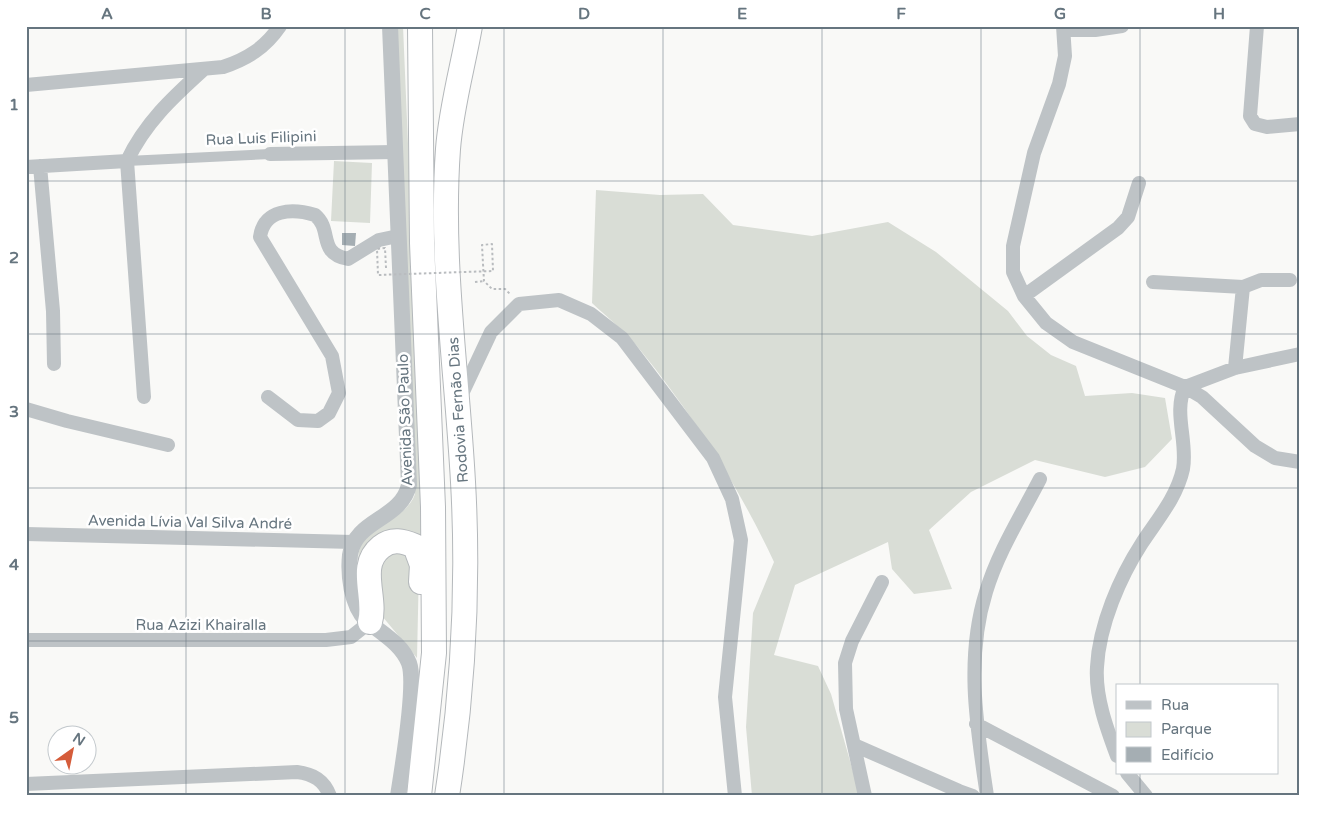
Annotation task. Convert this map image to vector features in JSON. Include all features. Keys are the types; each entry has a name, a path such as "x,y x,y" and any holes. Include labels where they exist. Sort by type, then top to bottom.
{"highway":[{"name":"Rodovia Fernão Dias","path":"419,796 434,653 433,507 422,243 420,26"},
{"name":"Rodovia Fernão Dias","path":"447,796 461,683 465,576 458,402 446,242 448,147 470,26"},
{"path":"370,622 372,610 369,572 372,559 384,544 403,541 415,546 422,566 409,796"}],"street":[{"path":"26,85 223,67 244,60 260,49 280,26"},
{"name":"Avenida São Paulo","path":"353,542 361,531 399,506 405,499 409,485 390,26"},
{"path":"1122,26 1095,30 1064,28 1065,56 1059,84 1045,117 1034,154 1013,246 1013,272 1024,296 1046,323 1073,342 1185,387 1202,397 1255,446 1275,458 1300,462"},
{"path":"1257,26 1250,116 1255,124 1267,127 1300,124"},
{"path":"144,397 127,161 136,143 157,112 203,70"},
{"name":"Rua Luis Filipini","path":"33,167 270,154 396,152"},
{"path":"33,167 53,311 54,364"},
{"path":"1024,296 1118,228 1128,217 1139,183"},
{"path":"268,397 298,420 318,421 329,413 339,392 332,356 260,237 261,227 267,219 278,211 315,215 321,222 328,248 337,257 348,259 379,240 398,236"},
{"path":"1153,282 1243,287 1261,280 1290,280"},
{"path":"1235,368 1243,287"},
{"path":"458,402 491,332 520,304 559,300 591,314 622,338 713,458 732,499 741,540 725,697 735,796"},
{"path":"1116,753 1100,702 1097,668 1111,604 1123,577 1170,500 1183,468 1180,396 1185,387 1235,368 1300,354"},
{"path":"26,409 66,421 168,445"},
{"path":"988,796 976,724 974,688 976,642 986,593 998,560 1040,479"},
{"name":"Avenida Lívia Val Silva André","path":"26,534 353,542"},
{"path":"353,542 350,556 354,600 370,622 382,630 405,655 410,668 408,720 398,796"},
{"path":"865,796 859,778 846,709 845,663 852,641 882,582"},
{"name":"Rua Azizi Khairalla","path":"26,640 326,640 351,637 370,622"},
{"path":"976,724 1114,796"},
{"path":"854,744 958,792 973,796"},
{"path":"26,784 297,772 311,774 326,787 330,796"},
{"path":"1128,774 1146,796"}],"path":[{"path":"386,268 385,248 377,248 378,275 493,271 492,244 482,245 483,264 484,282"},
{"path":"475,282 484,282 492,289 505,289 520,304"}],"green space":[{"path":"396,26 403,26 425,544 410,533 357,583 359,552 364,539 370,532 404,510 415,494"},
{"path":"334,161 372,163 370,223 331,221"},
{"path":"596,190 660,195 703,194 733,225 812,236 888,222 936,252 1008,311 1027,336 1051,355 1076,366 1085,396 1132,393 1165,398 1172,439 1145,467 1105,477 1035,460 971,492 929,530 952,589 914,594 892,569 888,542 795,585 774,655 818,666 831,694 860,796 752,796 746,727 753,613 774,562 746,506 714,452 679,400 636,344 592,303"},
{"path":"404,548 419,567 417,658 382,616 379,605 381,555"}],"building":[{"path":"342,233 356,233 355,246 342,245"}]}
